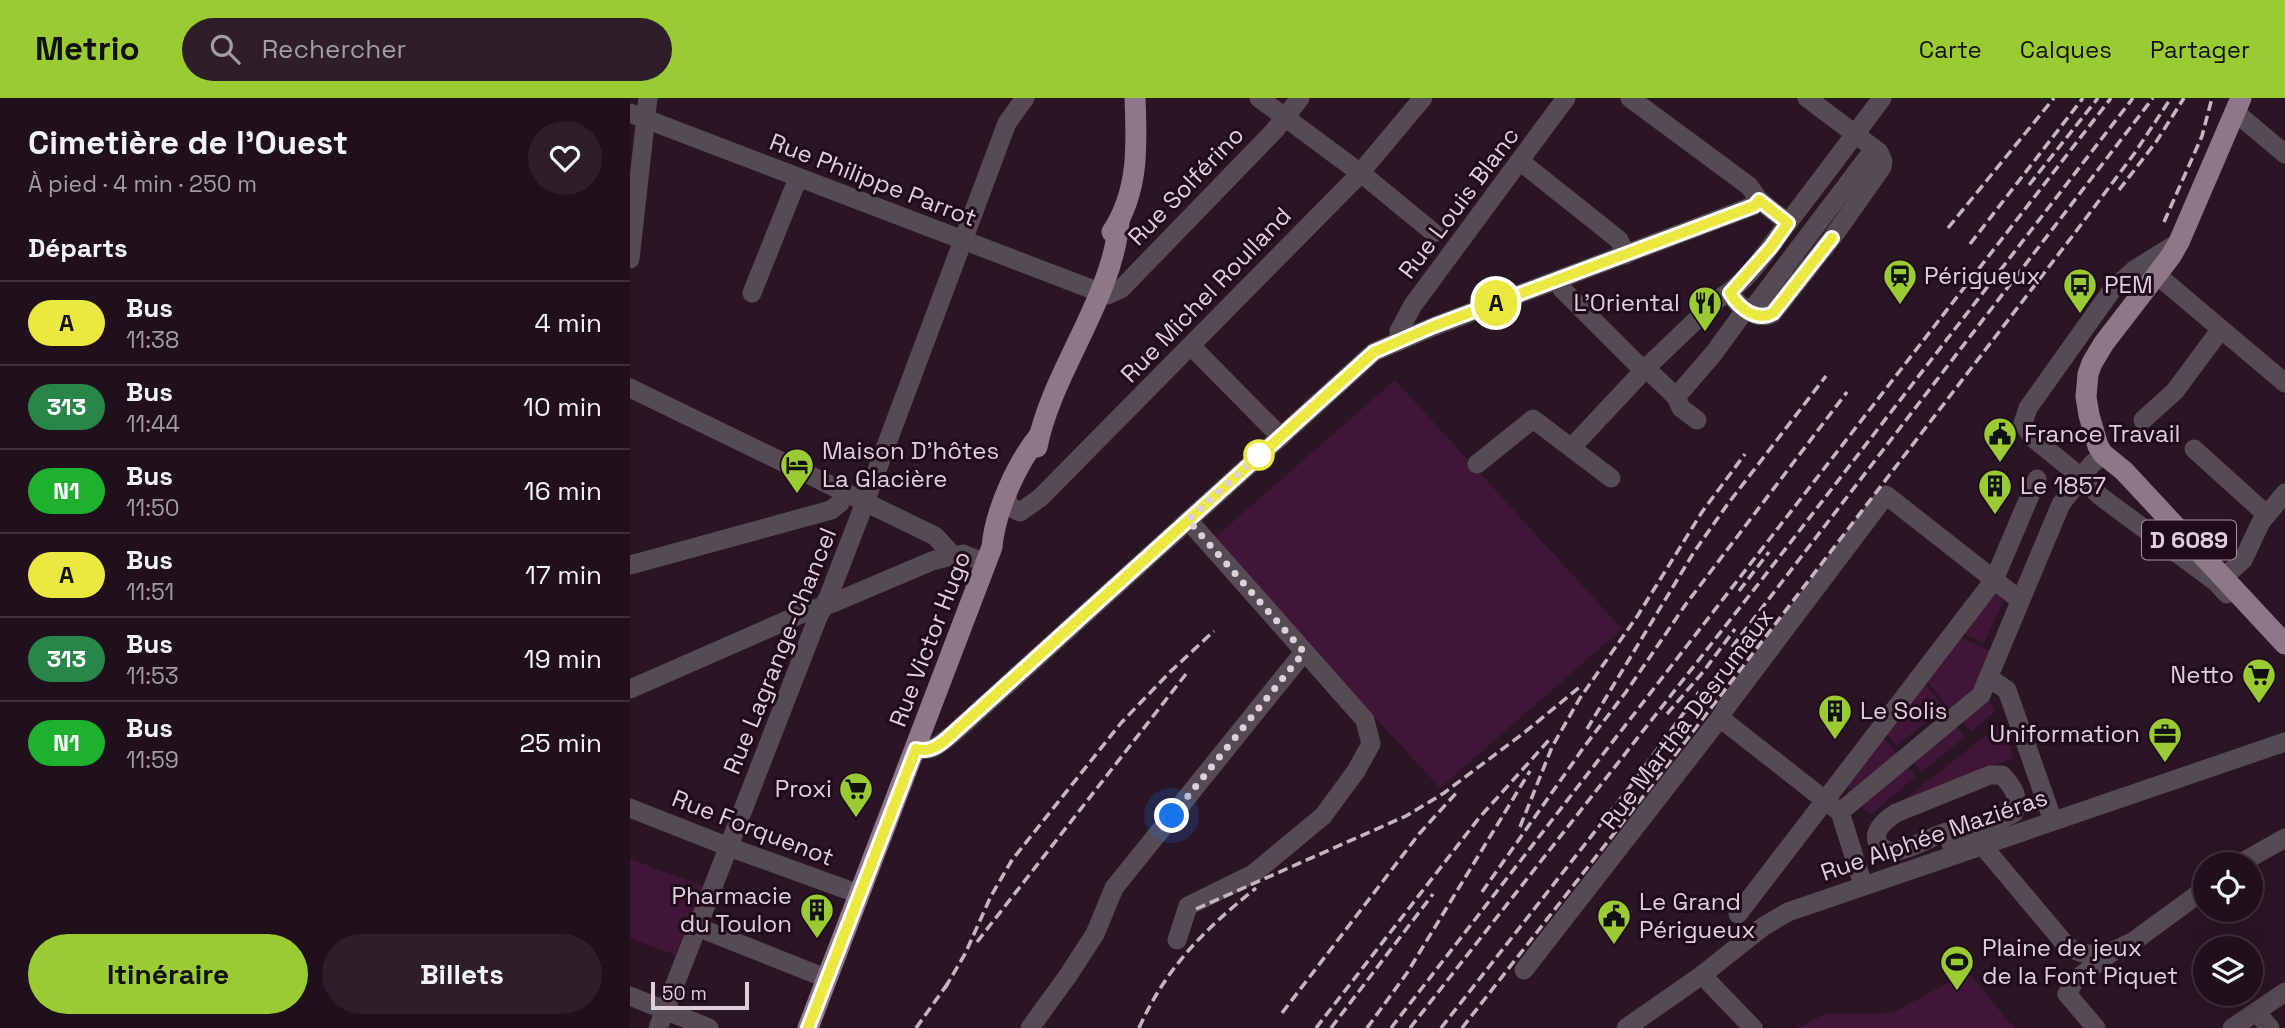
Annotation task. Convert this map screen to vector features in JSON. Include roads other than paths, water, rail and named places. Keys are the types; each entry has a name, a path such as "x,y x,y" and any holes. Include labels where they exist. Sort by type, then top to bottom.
{"main road":[{"name":"Rue Victor Hugo","path":"808,1028 989,555 1002,535 1011,503 1035,457 1039,436 1094,291 1117,244 1119,222 1136,164 1135,98"},
{"path":"2103,454 2098,446 2086,397 2092,363 2179,242 2238,105"},
{"name":"D 6089","path":"2103,454 2124,471 2278,637"}],"street":[{"path":"630,258 638,116 648,98"},
{"name":"Rue Lagrange-Chancel","path":"660,1019 828,598 1007,123 1025,98"},
{"path":"1259,98 1434,233"},
{"name":"Rue Solférino","path":"1094,291 1112,294 1121,289 1232,175 1300,98"},
{"name":"Rue Michel Roulland","path":"1011,503 1020,512 1040,498 1359,173 1423,98"},
{"name":"Rue Louis Blanc","path":"1399,340 1399,331 1413,305 1566,98"},
{"path":"1630,98 1749,186 1759,200 1788,223"},
{"path":"1676,397 1714,353 1746,309 1755,306 1874,149 1807,98"},
{"path":"1572,447 1646,368 1718,299 1730,293 1771,247 1882,98"},
{"path":"2238,105 2285,154"},
{"name":"Rue Philippe Parrot","path":"638,116 1094,291"},
{"path":"1521,162 1619,240 1626,255"},
{"path":"752,293 798,178"},
{"path":"916,749 928,750 937,747 951,735 1374,352 1399,340 1754,206 1759,200"},
{"path":"2179,242 2134,270 2112,289 2067,350 2024,416 2023,423 2028,433 2100,496 2217,583 2244,612 2278,637"},
{"path":"2157,275 2285,383"},
{"path":"1559,280 1562,289 1638,365 1646,368 1676,397 1681,408 1697,420"},
{"path":"1730,293 1746,309"},
{"path":"2143,420 2175,391 2221,329"},
{"path":"1191,346 1281,437"},
{"path":"630,388 935,536 951,555"},
{"path":"1477,464 1533,419 1611,478"},
{"path":"2194,449 2267,515"},
{"path":"1840,812 1981,695 2061,504 2103,454"},
{"path":"1738,914 1994,580 2037,479"},
{"path":"630,565 831,510 840,503 845,492"},
{"path":"2223,578 2243,560 2261,522 2285,494"},
{"name":"Rue Martha Desrumaux","path":"1524,971 1720,719 1727,706 1886,495 1994,580"},
{"path":"1177,940 1188,905 1253,874 1323,816 1356,771 1371,744 1365,720 1188,520"},
{"path":"630,689 808,611 951,555 989,555"},
{"path":"1994,580 2020,600"},
{"path":"1030,1028 1095,934 1114,888 1304,652"},
{"path":"1989,678 2007,690 2053,821"},
{"path":"1720,719 1840,812 1863,885"},
{"name":"Rue Alphée Maziéras","path":"1626,1028 1702,975 1764,926 1788,912 1863,885 1952,846 1982,845 2285,742"},
{"path":"1990,775 2002,775 2016,795 2014,813 1952,846 1946,832 1894,852 1885,850 1878,842 1877,833 1884,821 1896,813 1990,775"},
{"name":"Rue Forquenot","path":"630,807 729,847 859,894"},
{"path":"2260,852 2285,838"},
{"path":"1982,845 2066,945 2084,955 2115,950 2134,942 2193,899"},
{"path":"697,927 828,979"},
{"path":"2096,1028 2067,994 2075,979 2115,950"},
{"path":"1702,975 1753,1028"},
{"path":"2232,1028 2285,992"},
{"path":"630,996 660,1019 709,1028"},
{"path":"2256,1012 2270,1028"}],"railway":[{"path":"1948,228 2054,98"},
{"path":"1970,244 2083,98"},
{"path":"2029,185 2098,98"},
{"path":"1391,1028 2111,98"},
{"path":"1410,1028 1763,578 2133,98"},
{"path":"1732,647 2153,98"},
{"path":"1462,1028 1652,785 2074,234 2134,154 2171,98"},
{"path":"2119,190 2156,142 2184,98"},
{"path":"2164,222 2202,136 2212,98"},
{"path":"1587,729 1694,552 1826,376"},
{"path":"1482,892 1686,604 1847,392"},
{"path":"1520,827 1552,747 1580,698 1638,615 1702,512 1745,454"},
{"path":"1739,591 1769,552"},
{"path":"1667,714 1735,629"},
{"path":"945,988 1012,860 1121,723 1214,631"},
{"path":"977,942 1186,674"},
{"path":"1196,909 1406,816 1444,793 1581,686"},
{"path":"1441,1028 1629,788 1699,692"},
{"path":"1316,1028 1479,818 1549,740"},
{"path":"1367,1028 1407,973 1530,771"},
{"path":"1282,1013 1419,834 1458,791"},
{"path":"1139,1028 1162,986 1188,950 1256,888"},
{"path":"1331,1028 1433,894"},
{"path":"916,1028 951,979"}],"place":[{"name":"Périgueux","path":"1900,306"},
{"name":"PEM","path":"2080,315"},
{"name":"L'Oriental","path":"1705,333"},
{"name":"France Travail","path":"2000,464"},
{"name":"Maison D'hôtes La Glacière","path":"797,495"},
{"name":"Le 1857","path":"1995,516"},
{"name":"Netto","path":"2259,705"},
{"name":"Le Solis","path":"1835,741"},
{"name":"Uniformation","path":"2165,764"},
{"name":"Proxi","path":"856,819"},
{"name":"Pharmacie du Toulon","path":"817,940"},
{"name":"Le Grand Périgueux","path":"1614,946"},
{"name":"Plaine de jeux de la Font Piquet","path":"1957,992"}]}
